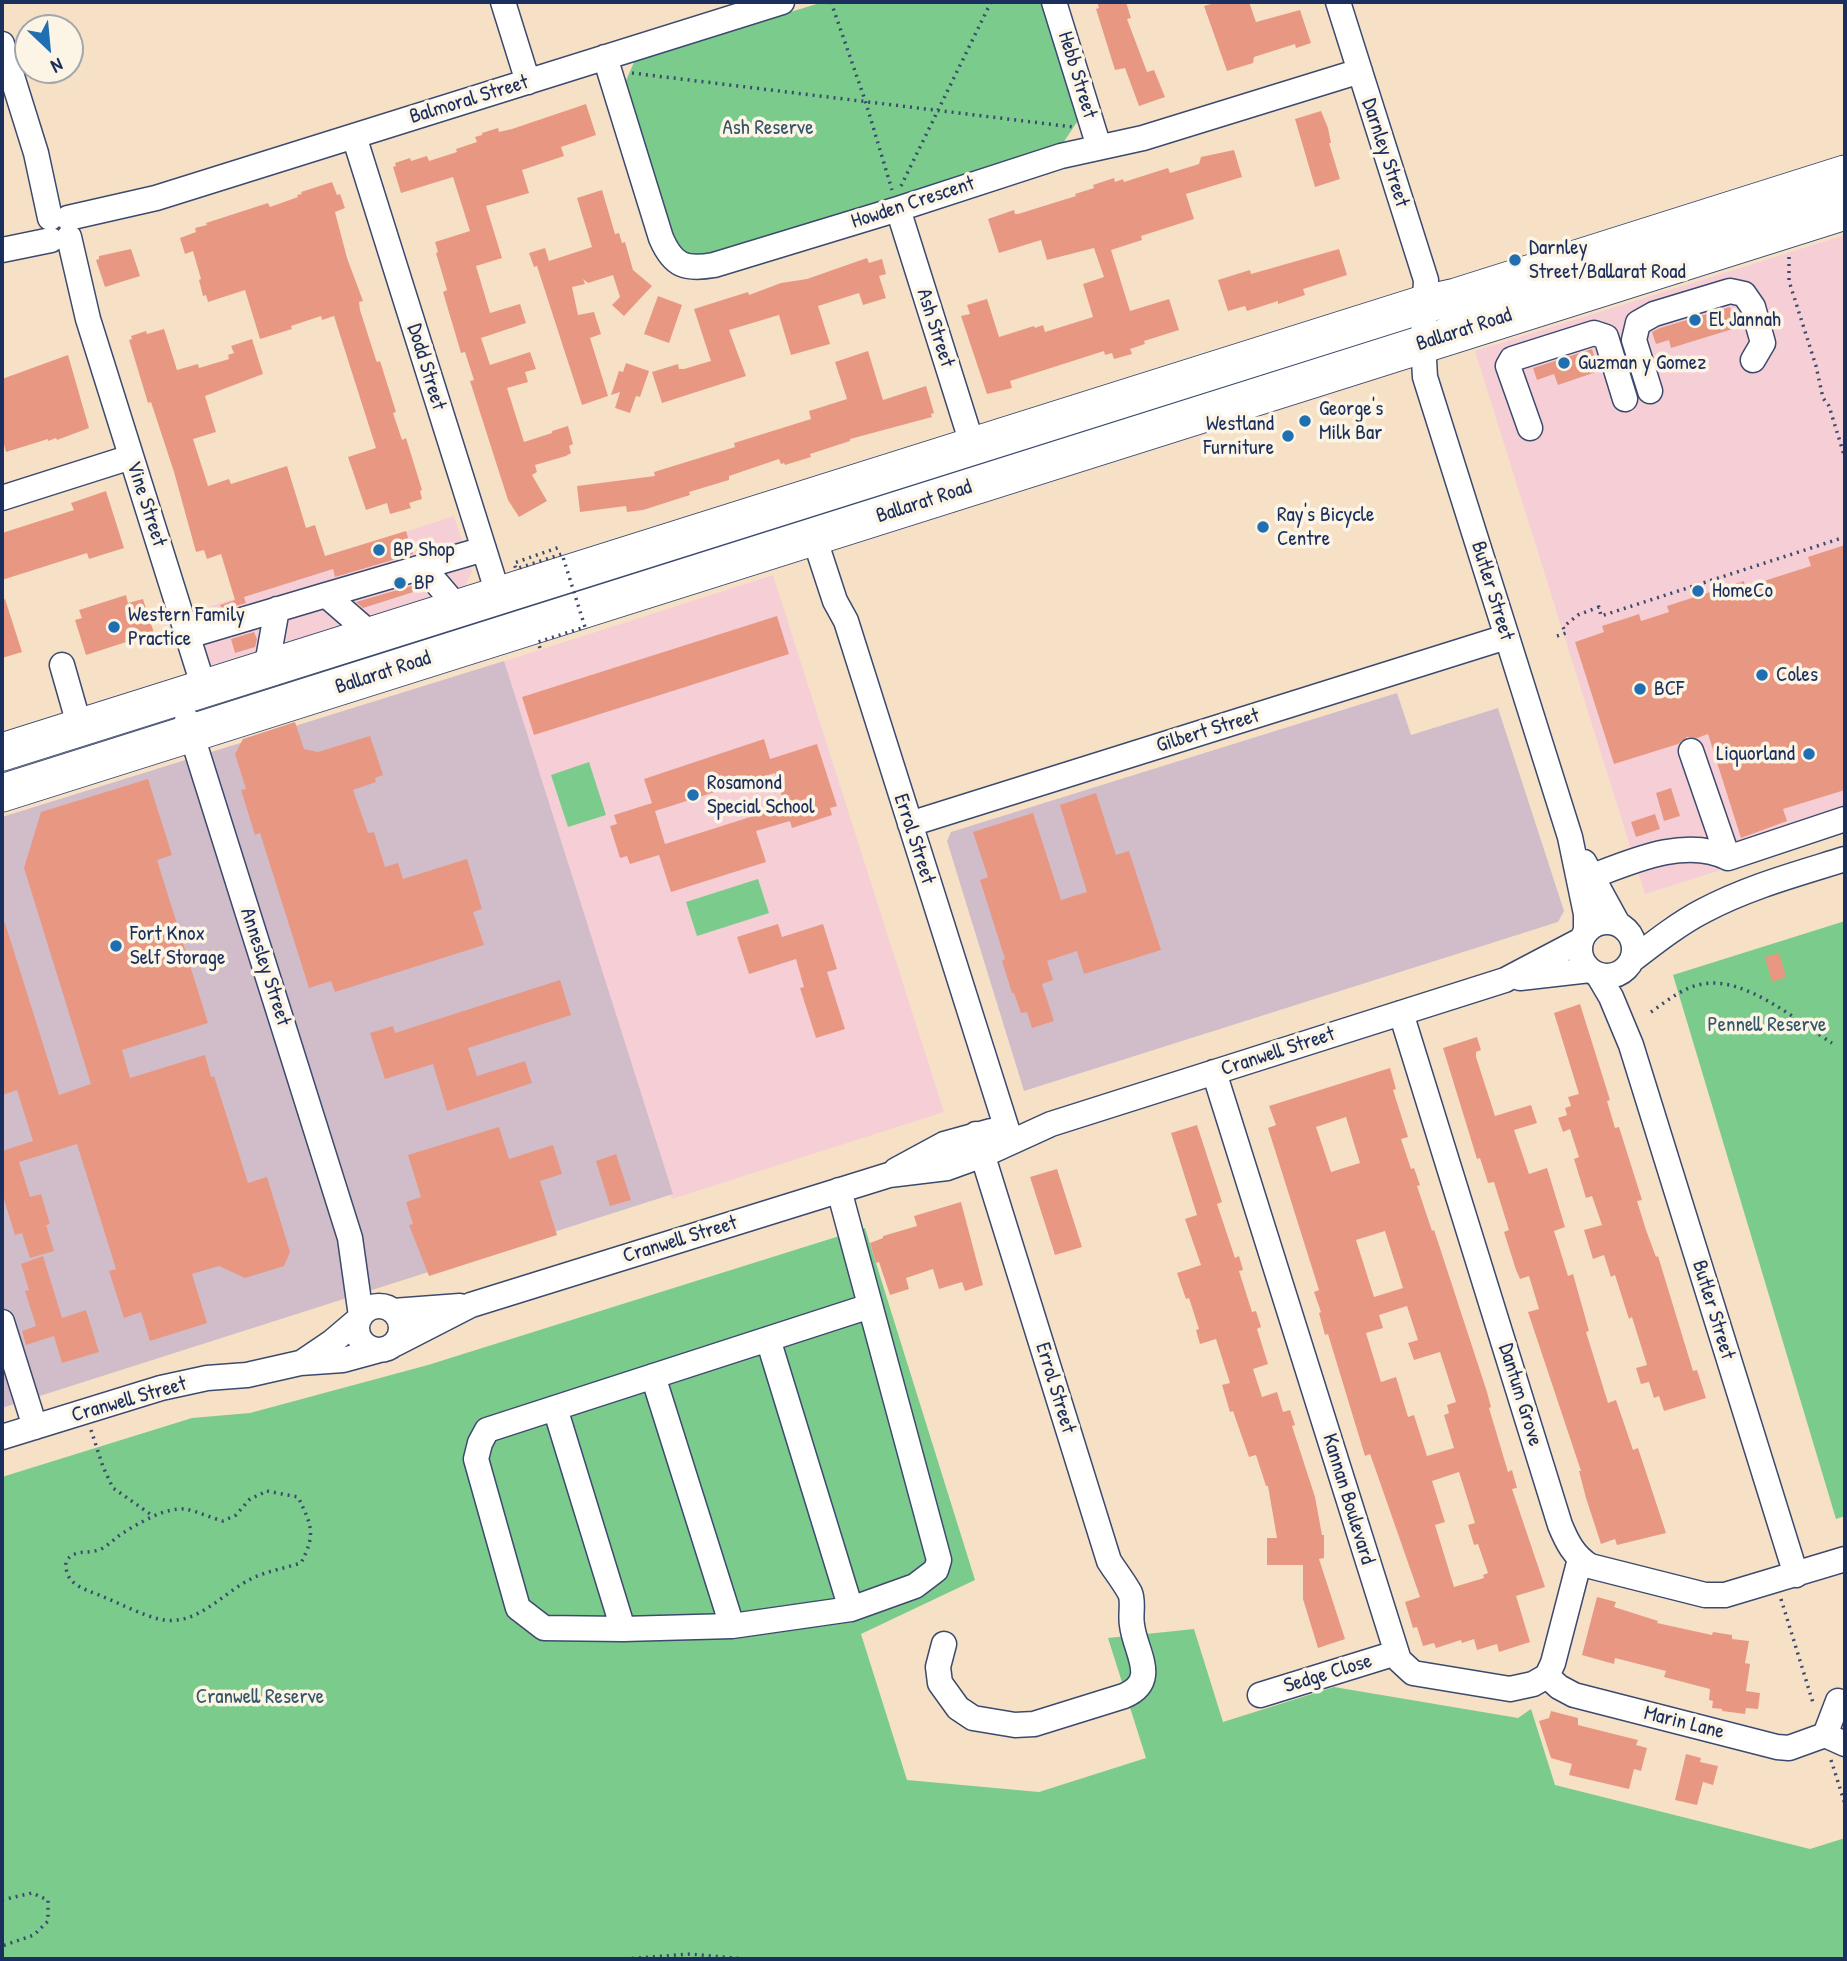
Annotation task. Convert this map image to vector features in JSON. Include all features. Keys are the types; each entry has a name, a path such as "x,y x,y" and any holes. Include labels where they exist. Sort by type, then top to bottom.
{"highway":[{"name":"Ballarat Road","path":"2,752 1845,174"},
{"name":"Ballarat Road","path":"2,793 1845,211"}],"street":[{"path":"503,2 528,82"},
{"name":"Balmoral Street","path":"59,228 782,2"},
{"name":"Hebb Street","path":"1054,2 1099,147"},
{"name":"Darnley Street","path":"1338,2 1426,280 1423,343"},
{"name":"Vine Street","path":"2,44 188,636 191,692"},
{"name":"Howden Crescent","path":"605,57 661,239 671,258 690,267 713,265 1061,156 1143,138 1360,71"},
{"name":"Dodd Street","path":"354,136 499,597"},
{"name":"Ash Street","path":"898,209 973,447"},
{"path":"2,243 59,228"},
{"path":"2,250 59,228"},
{"path":"1657,389 1634,340 1638,323 1730,291 1744,294 1753,307 1763,343 1753,360"},
{"path":"1530,428 1508,366 1512,359 1594,333 1606,337 1625,399"},
{"name":"Butler Street","path":"1423,343 1425,377 1570,837 1586,878 1622,926"},
{"path":"2,498 131,457"},
{"name":"Errol Street","path":"814,537 835,601 846,621 1009,1135"},
{"path":"188,636 484,550"},
{"path":"423,567 458,609"},
{"path":"326,595 373,636"},
{"path":"266,670 278,609"},
{"name":"Gilbert Street","path":"910,824 1506,637"},
{"path":"62,665 80,727"},
{"name":"Annesley Street","path":"191,692 191,733 350,1238 360,1317"},
{"path":"1691,751 1728,858"},
{"path":"1586,878 1657,854 1679,850 1716,852 1728,858 1845,819"},
{"path":"1700,913 1614,975 1594,972 1581,957 1584,936 1600,923 1622,926 1669,922 1700,913 1750,889 1845,859"},
{"name":"Butler Street","path":"1584,936 1586,878"},
{"path":"1622,926 1634,944 1630,964"},
{"name":"Cranwell Street","path":"2,1437 161,1388 207,1378 247,1375 300,1363 344,1360 385,1348 471,1305 888,1175 947,1168 980,1145 1009,1135 1505,980 1584,936"},
{"name":"Butler Street","path":"1630,964 1626,1017 1631,1045 1785,1578"},
{"name":"Butler Street","path":"1594,972 1611,997 1631,1045"},
{"name":"Cranwell Street","path":"1505,980 1594,972"},
{"name":"Dantum Grove","path":"1401,1013 1560,1525 1567,1543 1580,1559"},
{"name":"Kannan Boulevard","path":"1214,1072 1396,1653"},
{"name":"Errol Street","path":"944,1644 938,1667 940,1683 958,1708 973,1718 1015,1725 1034,1724 1124,1696 1136,1689 1141,1682 1143,1666 1133,1637 1131,1596 1109,1561 980,1145"},
{"path":"839,1190 939,1560 936,1570 915,1586 851,1609 732,1626 544,1628 518,1608 476,1459 487,1430 870,1306"},
{"name":"Annesley Street","path":"350,1238 390,1309"},
{"name":"Cranwell Street","path":"390,1309 471,1305"},
{"path":"372,1307 390,1309 401,1323 402,1331 385,1348 369,1349 359,1339 357,1325 360,1317 372,1307"},
{"name":"Cranwell Street","path":"300,1363 332,1342 360,1317"},
{"path":"2,1322 34,1427"},
{"path":"768,1339 851,1609"},
{"path":"653,1376 732,1626"},
{"path":"555,1408 623,1629"},
{"path":"1396,1653 1405,1669 1427,1677 1510,1689 1533,1684 1547,1676 1580,1559 1590,1566 1705,1595 1725,1595 1845,1559"},
{"name":"Sedge Close","path":"1260,1695 1396,1653"},
{"name":"Marin Lane","path":"1547,1676 1574,1695 1777,1747 1789,1748 1835,1740"},
{"path":"1835,1740 1838,1700"}],"path":[{"path":"831,2 865,100 898,209"},
{"path":"898,209 902,182 991,2"},
{"path":"628,73 646,73 1071,127"},
{"path":"1791,250 1788,281 1816,366 1817,378 1845,458"},
{"path":"1557,636 1566,633 1563,627 1588,610 1599,607 1601,615 1845,537"},
{"path":"540,648 538,642 585,627 562,554 516,569 514,562 560,547"},
{"path":"1651,1012 1686,989 1703,984 1725,983 1748,989 1832,1043"},
{"path":"85,1412 103,1467 113,1488 154,1517 185,1509 223,1521 236,1515 250,1499 267,1491 298,1497 311,1524 311,1543 300,1563 254,1578 227,1593 212,1607 187,1618 161,1619 84,1590 70,1581 65,1567 69,1556 104,1548 131,1528 154,1517"},
{"path":"1785,1578 1835,1740 1845,1804"},
{"path":"2,1900 32,1893 48,1900 48,1921 34,1935 2,1946"},
{"path":"625,1959 690,1954 744,1959"}],"shaded area":[{"name":"HomeCo","path":"1845,235 1845,831 1645,894 1475,351"},
{"path":"454,516 472,571 463,590 211,665 195,611 334,567 332,556"},
{"name":"Rosamond Special School","path":"773,575 944,1112 672,1199 502,662"},
{"path":"504,661 673,1194 2,1408 2,817"},
{"path":"1397,693 1411,735 1498,708 1564,911 1558,922 1024,1091 947,841 951,832"}],"green space":[{"name":"Ash Reserve","path":"823,2 1042,2 1079,119 1063,143 705,258 686,253 674,239 624,85 635,60"},
{"path":"589,762 606,815 568,827 551,775"},
{"path":"758,879 769,913 697,936 686,902"},
{"name":"Pennell Reserve","path":"1845,921 1845,1516 1836,1519 1673,975"},
{"name":"Cranwell Reserve","path":"865,1228 975,1580 861,1634 907,1780 1039,1792 1146,1758 1108,1638 1194,1629 1223,1722 1334,1687 1518,1718 1531,1709 1555,1785 1810,1849 1845,1838 1845,1959 2,1959 2,1477 192,1418 250,1413 428,1365"}],"building":[{"path":"1097,2 1126,2 1131,18 1127,19 1147,72 1154,70 1165,97 1139,106 1125,68 1115,70 1096,9 1099,8"},
{"path":"1218,2 1249,2 1256,22 1300,10 1311,43 1296,48 1295,44 1254,57 1253,63 1227,71 1204,6"},
{"path":"586,104 596,135 561,147 564,156 522,170 529,193 486,206 502,258 476,266 490,313 520,304 526,323 481,338 490,365 530,352 536,369 525,372 528,382 507,388 524,442 568,426 573,444 569,446 571,453 566,456 535,465 537,472 532,475 547,501 519,517 508,500 470,381 474,380 465,352 461,353 443,292 447,290 435,242 470,231 453,177 401,193 393,167 396,166 395,163 410,158 411,161 427,156 429,161 457,152 456,149 477,142 475,137 482,133 498,128 499,132 512,129"},
{"path":"1321,111 1328,128 1329,143 1340,179 1315,187 1295,119"},
{"path":"1234,150 1242,177 1186,194 1194,219 1141,236 1142,240 1111,250 1130,311 1169,299 1179,330 1144,341 1145,344 1130,349 1132,354 1114,359 1112,353 1105,355 1104,351 1010,381 1012,388 987,394 961,316 970,314 967,305 987,299 999,337 1043,325 1045,332 1093,317 1083,284 1104,277 1094,248 1047,260 1041,240 999,253 988,219 1014,210 1015,214 1018,214 1076,196 1075,194 1094,188 1093,185 1114,178 1115,182 1123,179 1124,182 1168,168 1170,173 1199,164 1201,157"},
{"path":"332,182 345,208 335,212 347,258 363,301 359,302 360,310 376,360 380,361 402,440 406,438 422,490 422,499 409,503 411,508 390,514 387,503 366,510 348,457 376,448 334,316 322,320 321,316 260,339 245,290 208,302 206,295 203,296 193,251 185,254 180,238 196,232 195,228 207,225 206,223 268,203 270,207 298,197 301,192"},
{"path":"602,190 615,234 619,233 622,243 625,242 633,270 652,286 624,316 612,305 620,297 613,275 588,283 583,279 585,284 572,287 578,315 594,312 601,334 590,338 608,396 582,405 537,266 534,267 529,253 545,248 549,261 592,247 577,198"},
{"path":"131,249 140,276 105,287 96,260 99,256"},
{"path":"1339,249 1347,275 1303,289 1305,295 1278,304 1278,301 1247,311 1245,306 1228,311 1218,280 1250,270 1251,274"},
{"path":"867,258 869,263 882,259 886,274 879,276 886,298 863,305 859,293 818,306 830,344 791,355 779,315 729,330 746,376 662,403 652,372 678,364 679,369 684,369 711,361 694,309 748,292 749,295 781,283 807,279"},
{"path":"658,296 682,305 669,343 644,334"},
{"path":"1730,307 1736,328 1671,348 1669,340 1656,344 1652,332 1660,328"},
{"path":"164,329 177,370 198,364 199,368 229,359 228,355 234,353 231,346 252,339 263,374 205,396 216,432 193,439 208,486 229,479 231,484 287,466 306,528 315,525 325,556 406,531 413,554 335,577 333,569 244,597 246,603 222,610 220,605 235,600 221,554 207,559 204,550 196,552 174,472 151,402 148,403 129,340 132,339 131,336 146,331 147,334"},
{"name":"Guzman y Gomez","path":"1592,349 1599,371 1558,385 1554,374 1537,380 1533,368"},
{"path":"868,351 883,400 926,386 934,413 931,414 932,417 850,439 810,454 811,457 785,465 781,464 779,459 729,476 729,480 689,492 690,495 643,510 627,512 626,506 580,512 577,486 655,476 654,472 735,447 734,443 811,419 809,411 847,399 835,362"},
{"path":"68,355 89,428 57,440 48,439 6,452 2,437 2,379"},
{"path":"626,363 649,371 640,397 636,396 630,413 615,408 620,392 611,395 619,371 623,372"},
{"path":"106,491 124,548 89,559 87,553 2,580 2,533 74,510 71,503"},
{"path":"1845,545 1845,790 1783,809 1787,821 1741,838 1708,734 1697,738 1687,737 1678,744 1614,764 1575,642 1604,632 1602,626 1639,614 1641,621 1669,612 1667,606 1744,581 1745,587 1811,566 1808,557"},
{"path":"418,584 423,589 363,608 356,602"},
{"name":"Western Family Practice","path":"126,595 128,603 143,599 154,633 86,655 75,620 82,618 79,610"},
{"path":"5,599 22,652 2,658 2,600"},
{"path":"777,616 789,654 534,735 522,697"},
{"path":"254,632 257,639 255,647 235,653 231,639"},
{"path":"295,722 304,749 318,752 370,736 383,775 375,778 376,782 353,790 368,833 374,832 385,867 398,863 403,879 467,859 482,909 473,912 484,945 335,992 331,981 309,988 260,833 255,835 241,790 246,789 235,754 243,739"},
{"path":"764,739 770,759 817,744 837,806 830,808 832,815 792,828 790,821 756,831 766,862 671,892 659,855 630,864 627,856 620,858 610,826 617,824 614,815 652,803 644,779","holes":["775,773 785,806 665,844 655,811"]},
{"path":"148,779 172,855 157,860 208,1023 122,1050 130,1078 205,1055 248,1183 267,1177 290,1252 284,1266 245,1278 219,1266 192,1274 207,1323 150,1341 141,1312 124,1318 109,1271 116,1269 77,1144 19,1162 30,1197 41,1194 50,1224 46,1225 54,1251 30,1258 22,1233 15,1235 2,1193 2,1151 33,1141 17,1090 2,1095 2,923 5,923 59,1095 91,1084 24,868 41,812"},
{"path":"1671,788 1680,816 1664,821 1656,793"},
{"path":"1096,793 1116,855 1129,851 1161,950 1084,974 1077,951 1047,961 1053,980 1042,984 1054,1021 1032,1028 1027,1012 1021,1013 1012,993 1002,961 1005,959 980,880 988,877 973,832 1033,813 1061,900 1087,892 1060,805"},
{"path":"1655,814 1660,829 1636,837 1631,822"},
{"path":"778,924 782,937 823,924 837,969 827,972 845,1029 816,1038 800,988 804,987 796,959 749,974 737,937"},
{"path":"1779,953 1786,977 1772,982 1765,957"},
{"path":"560,980 571,1015 468,1048 477,1076 525,1061 532,1083 447,1111 433,1064 385,1079 370,1033 393,1026 395,1033"},
{"path":"1580,1004 1610,1100 1607,1101 1615,1128 1619,1127 1642,1200 1637,1201 1646,1230 1656,1257 1658,1256 1693,1371 1697,1370 1706,1398 1664,1411 1659,1396 1654,1398 1649,1382 1641,1384 1636,1368 1647,1365 1615,1275 1611,1277 1604,1255 1593,1259 1584,1230 1602,1225 1592,1196 1586,1198 1574,1159 1579,1157 1570,1129 1563,1132 1558,1118 1567,1115 1565,1108 1571,1106 1568,1097 1579,1094 1554,1013"},
{"path":"1477,1037 1481,1050 1476,1052 1476,1057 1495,1116 1531,1105 1537,1123 1514,1130 1529,1174 1547,1168 1565,1227 1554,1231 1568,1276 1573,1274 1589,1331 1586,1332 1608,1403 1616,1400 1633,1450 1638,1448 1666,1533 1617,1545 1615,1539 1601,1544 1586,1498 1581,1471 1528,1312 1539,1309 1529,1276 1520,1279 1516,1270 1504,1232 1509,1230 1494,1182 1488,1183 1480,1158 1477,1159 1443,1048"},
{"path":"1390,1068 1396,1089 1393,1090 1408,1137 1401,1139 1411,1169 1414,1168 1420,1185 1417,1186 1487,1392 1491,1407 1489,1408 1508,1472 1512,1470 1517,1488 1512,1489 1545,1587 1516,1596 1530,1642 1499,1652 1497,1644 1477,1650 1474,1639 1436,1648 1434,1643 1423,1646 1417,1627 1413,1628 1405,1602 1420,1597 1370,1454 1365,1456 1328,1334 1325,1335 1314,1292 1319,1290 1268,1128 1276,1125 1269,1106","holes":["1346,1117 1360,1163 1331,1172 1316,1127","1385,1231 1403,1288 1374,1297 1356,1240","1407,1306 1418,1340 1408,1343 1414,1360 1440,1352 1456,1402 1447,1405 1449,1413 1444,1415 1454,1448 1427,1456 1414,1415 1408,1417 1396,1377 1381,1382 1366,1333 1383,1328 1379,1315","1459,1472 1475,1523 1468,1525 1474,1545 1478,1544 1488,1573 1483,1575 1484,1578 1454,1587 1435,1525 1445,1522 1432,1481"]},
{"path":"1197,1125 1222,1202 1217,1204 1235,1258 1239,1256 1243,1270 1239,1271 1252,1312 1256,1311 1261,1327 1257,1329 1268,1364 1253,1369 1262,1397 1277,1392 1283,1412 1290,1410 1295,1425 1292,1426 1324,1535 1324,1558 1319,1559 1345,1639 1318,1648 1303,1599 1303,1565 1267,1565 1267,1538 1277,1538 1268,1486 1256,1455 1249,1457 1233,1411 1230,1412 1222,1385 1230,1383 1216,1339 1200,1344 1196,1330 1199,1329 1189,1298 1186,1299 1177,1273 1201,1265 1185,1219 1197,1215 1171,1133"},
{"path":"499,1127 509,1159 553,1145 562,1174 540,1181 557,1235 429,1276 409,1225 413,1224 406,1202 421,1197 408,1155"},
{"path":"616,1154 631,1200 610,1206 596,1161"},
{"path":"1057,1169 1082,1247 1055,1255 1030,1177"},
{"path":"961,1202 983,1285 965,1291 962,1282 939,1289 933,1269 906,1278 909,1289 890,1295 870,1243 883,1236 917,1226 914,1216"},
{"path":"43,1256 62,1318 86,1310 99,1352 62,1363 54,1336 26,1345 22,1331 36,1326 25,1291 29,1290 21,1264"},
{"path":"1597,1597 1616,1602 1614,1607 1658,1621 1657,1623 1712,1635 1713,1632 1732,1635 1732,1639 1749,1641 1745,1663 1750,1664 1746,1691 1760,1693 1758,1709 1746,1708 1745,1714 1712,1708 1713,1701 1709,1700 1710,1689 1664,1677 1666,1671 1615,1658 1614,1664 1582,1655"},
{"path":"1551,1711 1578,1718 1578,1725 1638,1740 1636,1745 1647,1748 1641,1771 1634,1769 1629,1789 1569,1775 1572,1764 1551,1758 1539,1721 1549,1718"},
{"path":"1686,1754 1701,1758 1700,1762 1718,1766 1713,1785 1703,1782 1697,1805 1675,1800"}],"place":[{"name":"Darnley Street/Ballarat Road","path":"1515,260"},
{"name":"El Jannah","path":"1695,320"},
{"name":"Guzman y Gomez","path":"1564,363"},
{"name":"George's Milk Bar","path":"1305,421"},
{"name":"Westland Furniture","path":"1288,436"},
{"name":"Ray's Bicycle Centre","path":"1263,527"},
{"name":"BP Shop","path":"379,550"},
{"name":"BP","path":"400,583"},
{"name":"HomeCo","path":"1698,591"},
{"name":"Western Family Practice","path":"114,627"},
{"name":"Coles","path":"1762,675"},
{"name":"BCF","path":"1640,689"},
{"name":"Liquorland","path":"1809,754"},
{"name":"Rosamond Special School","path":"693,795"},
{"name":"Fort Knox Self Storage","path":"116,946"}]}
